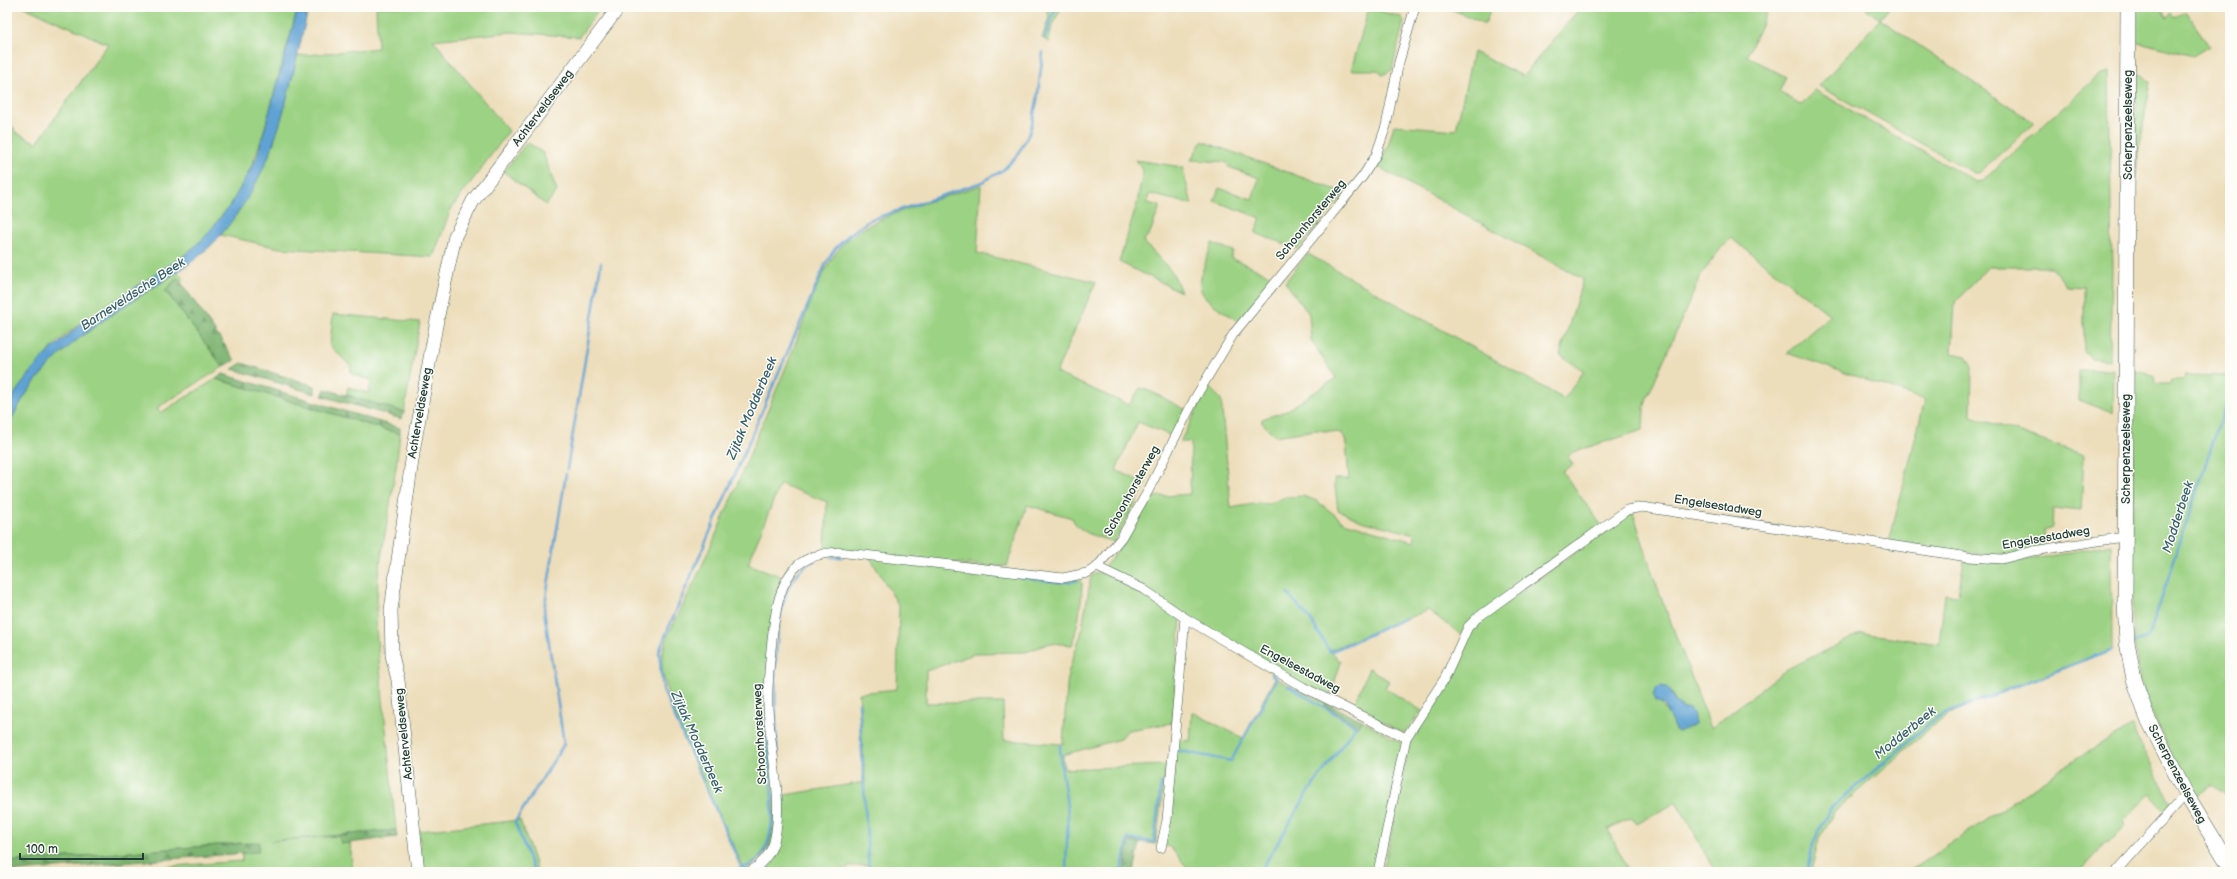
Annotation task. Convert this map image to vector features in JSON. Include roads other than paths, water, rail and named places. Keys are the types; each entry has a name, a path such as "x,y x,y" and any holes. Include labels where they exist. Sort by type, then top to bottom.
{"main road":[{"name":"Scherpenzeelseweg","path":"2128,7 2127,642 2134,679 2148,717 2186,794 2230,866"}],"street":[{"name":"Achterveldseweg","path":"418,872 398,680 392,655 390,610 414,446 455,236 473,201 619,7"},
{"name":"Schoonhorsterweg","path":"749,872 766,857 773,844 776,830 776,794 768,707 769,666 779,599 788,576 798,565 815,556 826,553 851,552 1063,578 1087,573 1097,568 1124,532 1147,493 1195,398 1234,333 1363,176 1376,155 1386,126 1400,62 1415,7"},
{"name":"Engelsestadweg","path":"1378,872 1406,738 1446,678 1468,627 1477,618 1627,510 1642,507 1665,510 1968,557 2002,560 2033,551 2117,538 2126,538"},
{"name":"Engelsestadweg","path":"1097,568 1131,582 1185,618 1303,687 1406,738"},
{"path":"1161,848 1167,820 1185,618"},
{"path":"2116,872 2186,794"}],"water":[{"name":"Barneveldsche Beek","path":"298,7 309,7 292,79 277,133 261,173 235,216 220,236 205,251 179,271 108,317 67,348 33,385 19,406 7,430 7,409 17,390 42,358 82,323 186,254 204,238 231,204 257,157"},
{"path":"1661,686 1667,687 1676,703 1684,709 1687,708 1691,711 1694,717 1694,724 1679,732 1675,730 1664,705 1657,702 1653,695 1656,688"}],"waterway":[{"name":"Zijtak Modderbeek","path":"1045,38 1052,16 1057,7"},
{"name":"Zijtak Modderbeek","path":"742,869 663,690 659,652 826,263 835,249 850,234 870,220 982,182 1003,170 1017,156 1030,132 1037,101 1043,52"},
{"path":"567,469 601,263"},
{"name":"Modderbeek","path":"2134,642 2146,638 2150,633 2230,390"},
{"path":"534,872 515,822 564,744 544,610 566,474"},
{"path":"831,557 842,557"},
{"path":"778,761 775,692 777,636 781,611 788,590 797,574 805,566 814,561"},
{"path":"992,574 1058,582 1077,581"},
{"path":"1287,593 1310,619 1330,652 1406,618"},
{"name":"Modderbeek","path":"1807,872 1813,843 1831,808 1937,717 2111,650"},
{"path":"1176,750 1231,761 1275,682 1276,678 1272,674"},
{"path":"1260,872 1307,794 1356,726 1288,686"},
{"path":"859,703 869,872"},
{"path":"724,872 743,868 753,863 763,852 769,837 772,818 772,797 765,721"},
{"path":"1060,746 1068,813 1066,872"},
{"path":"1121,872 1128,839 1154,842 1161,783"},
{"path":"766,868 776,849 781,829 783,808 781,786"}]}
